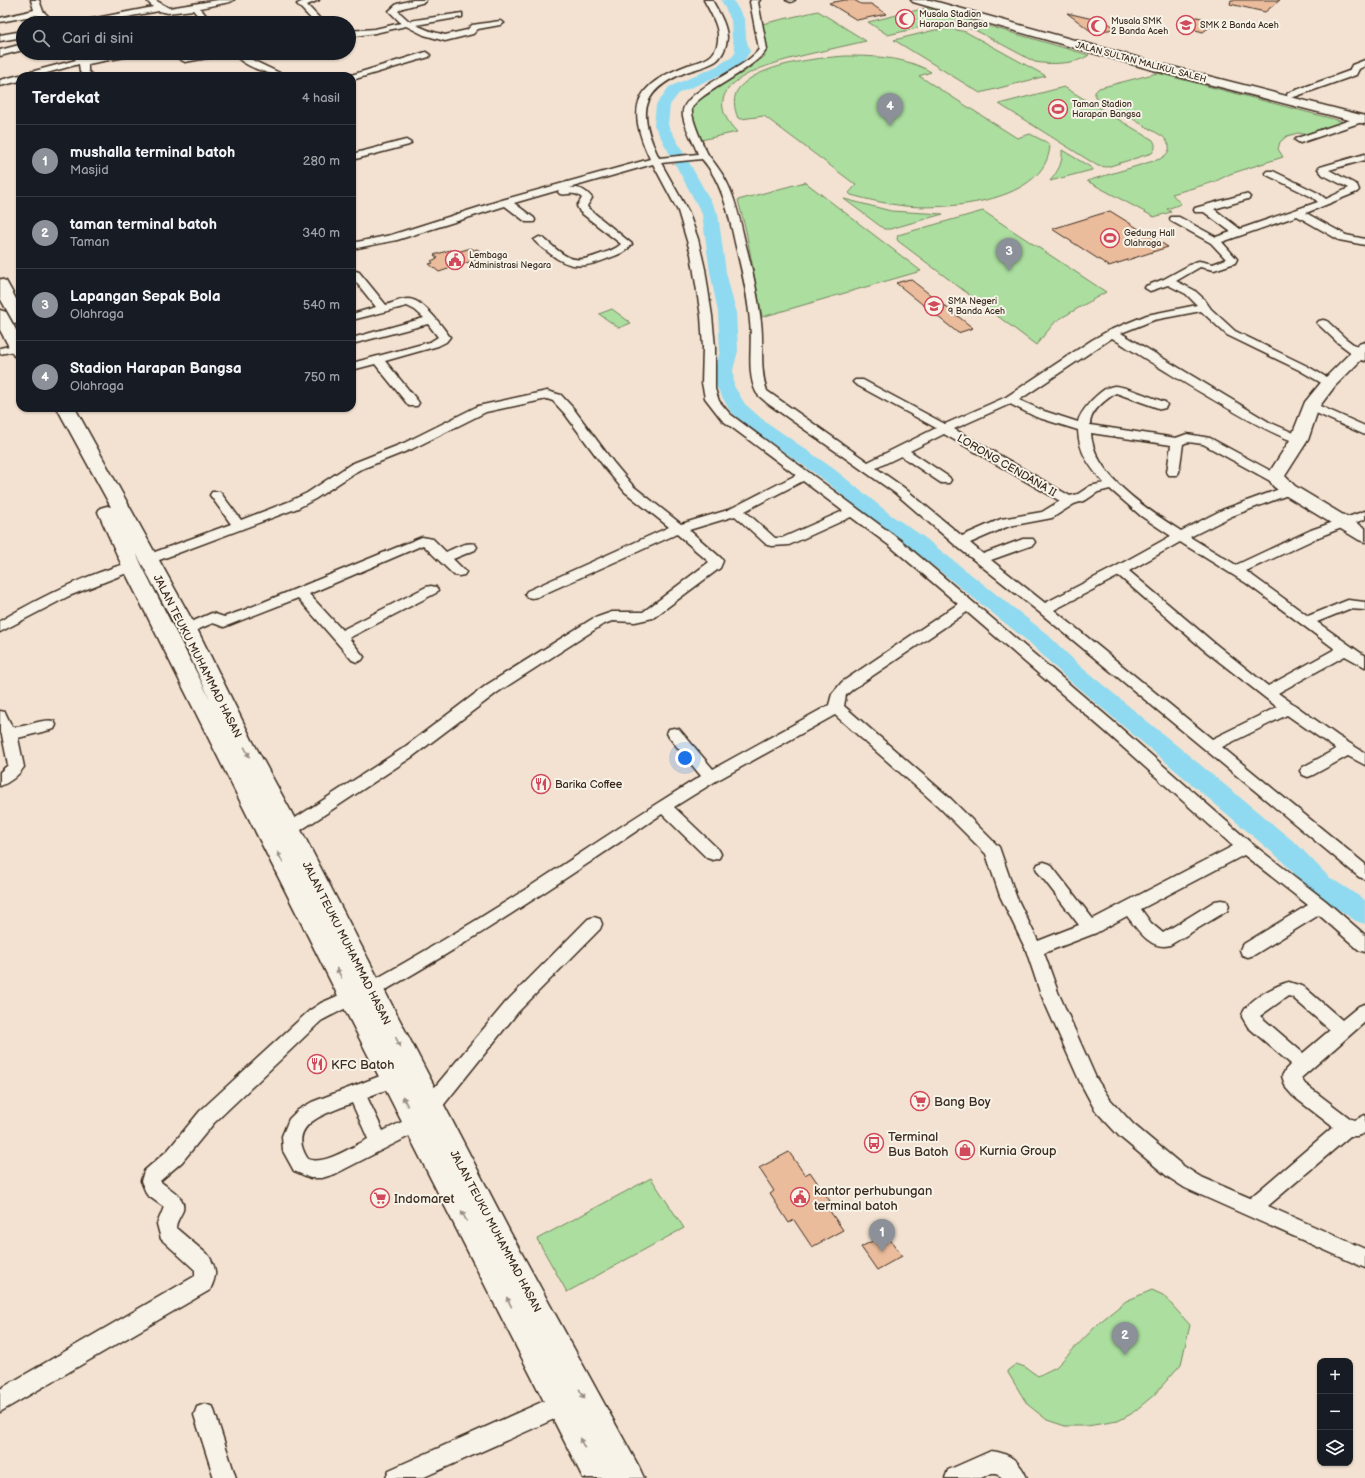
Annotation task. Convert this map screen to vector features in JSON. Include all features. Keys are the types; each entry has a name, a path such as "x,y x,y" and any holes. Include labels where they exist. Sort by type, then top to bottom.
{"highway":[{"path":"0,284 16,338"},
{"name":"JALAN TEUKU MUHAMMAD HASAN","path":"53,412 116,514"},
{"name":"JALAN TEUKU MUHAMMAD HASAN","path":"68,412 140,563 539,1336 600,1478"},
{"name":"JALAN TEUKU MUHAMMAD HASAN","path":"140,563 187,629 254,786 289,830 361,993 393,1079 424,1115"},
{"name":"JALAN TEUKU MUHAMMAD HASAN","path":"561,1385 628,1478"}],"main road":[{"name":"JALAN SULTAN MALIKUL SALEH","path":"917,0 999,20 1227,82 1360,116"},
{"name":"JALAN SULTAN MALIKUL SALEH","path":"942,0 999,20"},
{"name":"JALAN SULTAN MALIKUL SALEH","path":"1227,82 1291,95 1360,116"},
{"path":"1363,352 1330,383 1311,406 1299,440 1277,473 1282,484 1365,536"}],"street":[{"path":"34,0 39,12 43,16"},
{"path":"149,0 160,8 168,11 230,0"},
{"path":"313,16 301,4 315,0"},
{"path":"422,0 400,6 393,11 407,24 427,33 445,38 470,32 475,27 500,23"},
{"path":"708,0 720,21 723,34 719,54 714,59 660,81 646,94 640,108 644,135 687,223 697,257 705,302 709,348 709,387 711,397 726,418 895,543 1245,847 1320,906 1365,945"},
{"path":"699,157 687,116 688,107 695,98 741,70 760,54 763,49 754,2 756,0"},
{"path":"196,7 203,16"},
{"path":"118,16 160,8"},
{"path":"20,16 39,12"},
{"path":"356,33 375,32 407,24 459,15"},
{"path":"0,20 16,17"},
{"path":"0,38 16,35"},
{"path":"0,53 16,49"},
{"path":"356,76 426,55"},
{"path":"42,72 93,60"},
{"path":"246,60 273,72"},
{"path":"83,62 84,72"},
{"path":"1291,95 1353,73 1355,67 1365,63"},
{"path":"0,83 16,79"},
{"path":"1300,140 1360,116"},
{"path":"356,156 406,143"},
{"path":"356,245 393,238 658,161 699,157 712,165 725,188 735,220 749,279 756,323 757,378 762,392 771,400 899,490 981,560 1044,609 1365,873"},
{"path":"1215,241 1298,213 1354,190 1355,188 1326,173 1323,168 1365,157"},
{"path":"1270,173 1324,202"},
{"path":"510,205 567,191 579,190 586,196 586,201 582,206 584,210 626,242 626,244 621,249 592,262 580,264 569,262 539,240"},
{"path":"1238,233 1203,209 1245,198"},
{"path":"510,205 530,220"},
{"path":"1298,213 1343,238 1365,242"},
{"path":"1150,288 1168,281 1199,264 1214,267 1231,261 1232,259 1215,241 1175,219"},
{"path":"356,275 383,308"},
{"path":"1168,281 1190,292 1215,320 1231,333 1303,368 1330,383"},
{"path":"356,316 404,302 412,303 430,320 444,337 442,340 356,366"},
{"path":"868,467 983,410 1010,400 1096,342 1112,333 1150,317 1205,307"},
{"path":"356,340 430,320"},
{"path":"1324,323 1342,340 1363,352"},
{"path":"1112,333 1265,425 1299,440"},
{"path":"0,351 16,349"},
{"path":"378,360 413,403"},
{"name":"LORONG CENDANA II","path":"859,382 909,408 1069,501"},
{"path":"1161,405 1118,389 1113,390 1093,406 1086,414 1083,428 1083,438 1088,453 1102,474 1153,520 1236,570 1345,650 1365,662"},
{"path":"0,626 51,598 110,574 293,505 311,496 355,467 408,446 482,409 548,395 557,398 569,411 609,465 629,488 715,559 715,565 642,618 621,615 609,617 591,626 493,688 406,753 289,830"},
{"path":"1010,400 1040,414 1083,428 1177,442 1187,438 1206,441 1282,484"},
{"path":"1311,406 1365,431"},
{"path":"1173,472 1177,442"},
{"path":"902,451 945,480"},
{"path":"532,594 678,528 686,527 733,512 805,475"},
{"path":"1044,609 1282,484"},
{"path":"960,542 1006,522 1040,517 1069,501 1082,497 1094,490 1113,485"},
{"path":"216,496 238,525"},
{"path":"733,512 741,514 772,542 777,543 784,542 853,511"},
{"path":"1236,570 1316,532 1365,515"},
{"path":"187,629 212,618 226,622 422,541 428,542 459,572"},
{"path":"981,560 1028,542"},
{"path":"444,558 470,547"},
{"path":"1120,570 1221,656 1288,708 1347,750 1365,760"},
{"path":"340,637 431,590"},
{"path":"301,592 356,657"},
{"path":"836,708 837,696 841,690 856,678 967,604"},
{"path":"1307,621 1348,604 1365,606"},
{"path":"1268,692 1345,650"},
{"path":"0,1401 203,1283 206,1276 206,1269 202,1263 168,1233 166,1228 167,1219 173,1210 173,1203 151,1187 150,1177 174,1156 207,1117 316,1016 327,1008 361,993 421,962 530,894 663,806 711,777 836,708"},
{"path":"836,708 945,803 993,851 1008,896 1034,950 1058,1014 1089,1082 1102,1104 1126,1130 1174,1171 1192,1182 1365,1260"},
{"path":"1211,746 1288,708"},
{"path":"0,716 9,732 16,767 0,780"},
{"path":"9,732 22,732 49,725"},
{"path":"674,733 711,777"},
{"path":"1308,771 1347,750"},
{"path":"663,806 713,854"},
{"path":"1034,950 1090,928 1245,847"},
{"path":"1044,868 1090,928"},
{"path":"1130,908 1153,936 1160,940 1164,940 1221,906"},
{"path":"1248,950 1320,906"},
{"path":"393,1079 319,1108 305,1116 296,1125 291,1136 292,1151 302,1165 310,1169 322,1169 335,1165 379,1143 424,1115 512,1007 594,924"},
{"path":"1304,1065 1254,1022 1251,1014 1256,1008 1285,990 1293,989 1342,1030"},
{"path":"1252,1208 1356,1125 1298,1090 1293,1084 1291,1078 1292,1074 1365,1010"},
{"path":"356,1093 379,1143"},
{"path":"397,1478 561,1385"},
{"path":"205,1415 225,1478"},
{"path":"956,1478 991,1462 1002,1463 1016,1478"}],"green space":[{"path":"926,8 1089,55 1071,62 1041,63 1035,62 975,30 960,26 940,24 930,25 888,35 868,22"},
{"path":"818,11 866,41 776,63 758,69 742,78 729,88 723,100 725,115 737,132 701,140 692,122 691,108 699,99 744,72 765,56 762,24"},
{"path":"952,29 966,32 1046,76 980,93 894,40 935,30"},
{"path":"868,56 901,60 931,72 919,76 1017,138 1030,134 1050,145 1045,164 1032,179 1014,190 992,198 945,206 923,207 898,205 878,202 851,195 849,193 856,185 764,116 741,119 738,118 735,111 735,95 739,88 748,80 760,73 789,64 819,58"},
{"path":"1157,73 1345,122 1308,135 1298,133 1287,136 1280,142 1278,149 1283,157 1230,174 1214,182 1172,194 1181,204 1167,209 1171,212 1154,217 1087,181 1160,159 1169,151 1168,142 1162,136 1095,97 1095,92 1099,88"},
{"path":"1064,87 1153,140 1155,146 1152,153 1107,167 1098,166 999,104"},
{"path":"1062,150 1092,168 1092,170 1050,181 1059,167 1062,159"},
{"path":"805,182 921,271 762,317 746,231 738,200"},
{"path":"844,199 891,211 943,214 890,229 884,229"},
{"path":"983,211 1106,292 1056,321 1036,345 897,239 898,235"},
{"path":"612,309 631,323 619,328 599,314"},
{"path":"651,1178 684,1228 567,1292 537,1239"},
{"path":"1152,1290 1163,1295 1190,1325 1181,1364 1154,1395 1131,1414 1118,1421 1087,1426 1065,1426 1047,1420 1027,1404 1007,1371 1016,1364 1025,1367 1038,1376 1056,1367 1100,1322 1126,1301"}],"building":[{"path":"854,0 861,4 871,4 886,14 857,20 829,3"},
{"name":"SMK 2 Banda Aceh","path":"1231,0 1280,0 1265,12 1230,4"},
{"name":"Musala SMK 2 Banda Aceh","path":"1067,13 1097,20 1103,19 1116,29 1092,32"},
{"name":"SMK 2 Banda Aceh","path":"1189,17 1210,20 1208,21 1215,23 1203,32 1177,25"},
{"name":"Gedung Hall Olahraga","path":"1110,211 1168,247 1109,266 1052,229"},
{"name":"Lembaga Administrasi Negara","path":"471,248 474,250 477,249 487,256 439,272 429,264 433,263 431,261 438,258 434,255 450,250 454,253"},
{"name":"SMA Negeri 9 Banda Aceh","path":"910,279 973,328 958,333 896,283"},
{"name":"kantor perhubungan terminal batoh","path":"789,1152 805,1175 810,1172 830,1201 825,1204 843,1230 812,1247 794,1220 789,1223 770,1194 774,1191 759,1168"},
{"path":"886,1234 902,1256 877,1270 861,1247"}],"waterway":[{"path":"727,0 738,20 739,38 743,52 737,60 722,69 674,90 663,105 661,125 710,214 718,272 727,312 729,351 724,370 725,386 737,407 755,423 827,473 1039,639 1072,671 1289,852 1320,884 1365,914"}],"place":[{"name":"Musala Stadion Harapan Bangsa","path":"905,19"},
{"name":"SMK 2 Banda Aceh","path":"1186,25"},
{"name":"Musala SMK 2 Banda Aceh","path":"1097,26"},
{"name":"Taman Stadion Harapan Bangsa","path":"1058,109"},
{"name":"Stadion Harapan Bangsa","path":"890,126"},
{"name":"Gedung Hall Olahraga","path":"1110,238"},
{"name":"Lembaga Administrasi Negara","path":"455,260"},
{"name":"Lapangan Sepak Bola","path":"1009,271"},
{"name":"SMA Negeri 9 Banda Aceh","path":"934,306"},
{"name":"Barika Coffee","path":"541,784"},
{"name":"KFC Batoh","path":"317,1064"},
{"name":"Bang Boy","path":"920,1101"},
{"name":"Terminal Bus Batoh","path":"874,1143"},
{"name":"Kurnia Group","path":"965,1150"},
{"name":"kantor perhubungan terminal batoh","path":"800,1197"},
{"name":"Indomaret","path":"380,1198"},
{"name":"mushalla terminal batoh","path":"882,1252"},
{"name":"taman terminal batoh","path":"1125,1355"}]}
